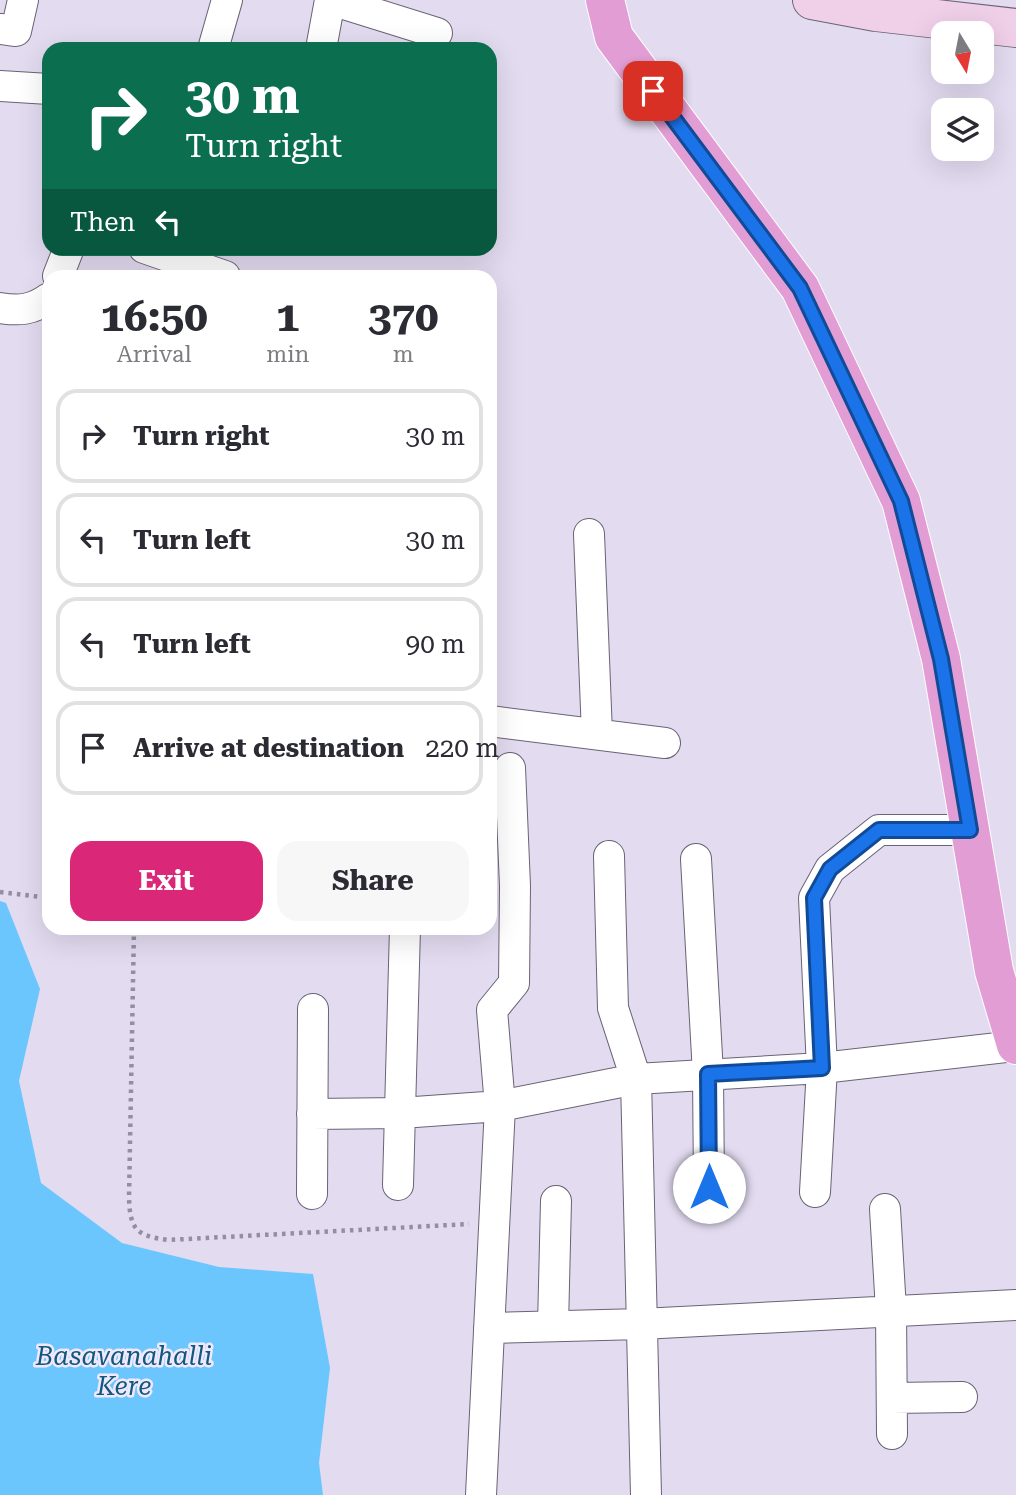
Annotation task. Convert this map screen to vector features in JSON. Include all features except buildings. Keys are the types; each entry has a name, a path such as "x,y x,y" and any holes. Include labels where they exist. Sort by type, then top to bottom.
{"main road":[{"path":"605,0 614,37 800,288 901,501 941,659 994,971 1016,1045"},
{"path":"812,0 876,12 1016,28"}],"street":[{"path":"0,29 16,31 23,0"},
{"path":"216,42 227,0"},
{"path":"322,42 331,0 437,33"},
{"path":"0,86 42,89"},
{"path":"167,256 208,270"},
{"path":"0,309 20,311 42,303"},
{"path":"589,534 597,734"},
{"path":"497,722 665,743"},
{"path":"481,1495 500,1106 492,1010 514,983 515,886 510,768"},
{"path":"815,1192 822,1068 814,898 830,869 879,830 970,830"},
{"path":"609,856 613,1008 636,1079 646,1495"},
{"path":"696,859 708,1074 709,1187"},
{"path":"398,1185 405,935"},
{"path":"313,1009 313,1194"},
{"path":"312,1114 401,1114 500,1106 636,1079 822,1068 1016,1045"},
{"path":"553,1326 556,1201"},
{"path":"886,1209 891,1310 892,1434"},
{"path":"489,1328 641,1324 1016,1305"},
{"path":"892,1398 962,1396"}],"path":[{"path":"0,892 42,897"},
{"path":"134,935 129,1219 137,1231 150,1238 168,1240 495,1222"}],"water":[{"name":"Basavanahalli Kere","path":"0,901 6,903 40,989 19,1081 41,1183 122,1243 219,1267 313,1274 330,1368 319,1463 323,1495 0,1495"}],"route":[{"path":"653,91 800,288 901,501 941,659 970,830 879,830 830,869 814,898 822,1068 708,1074 709,1187"}]}
